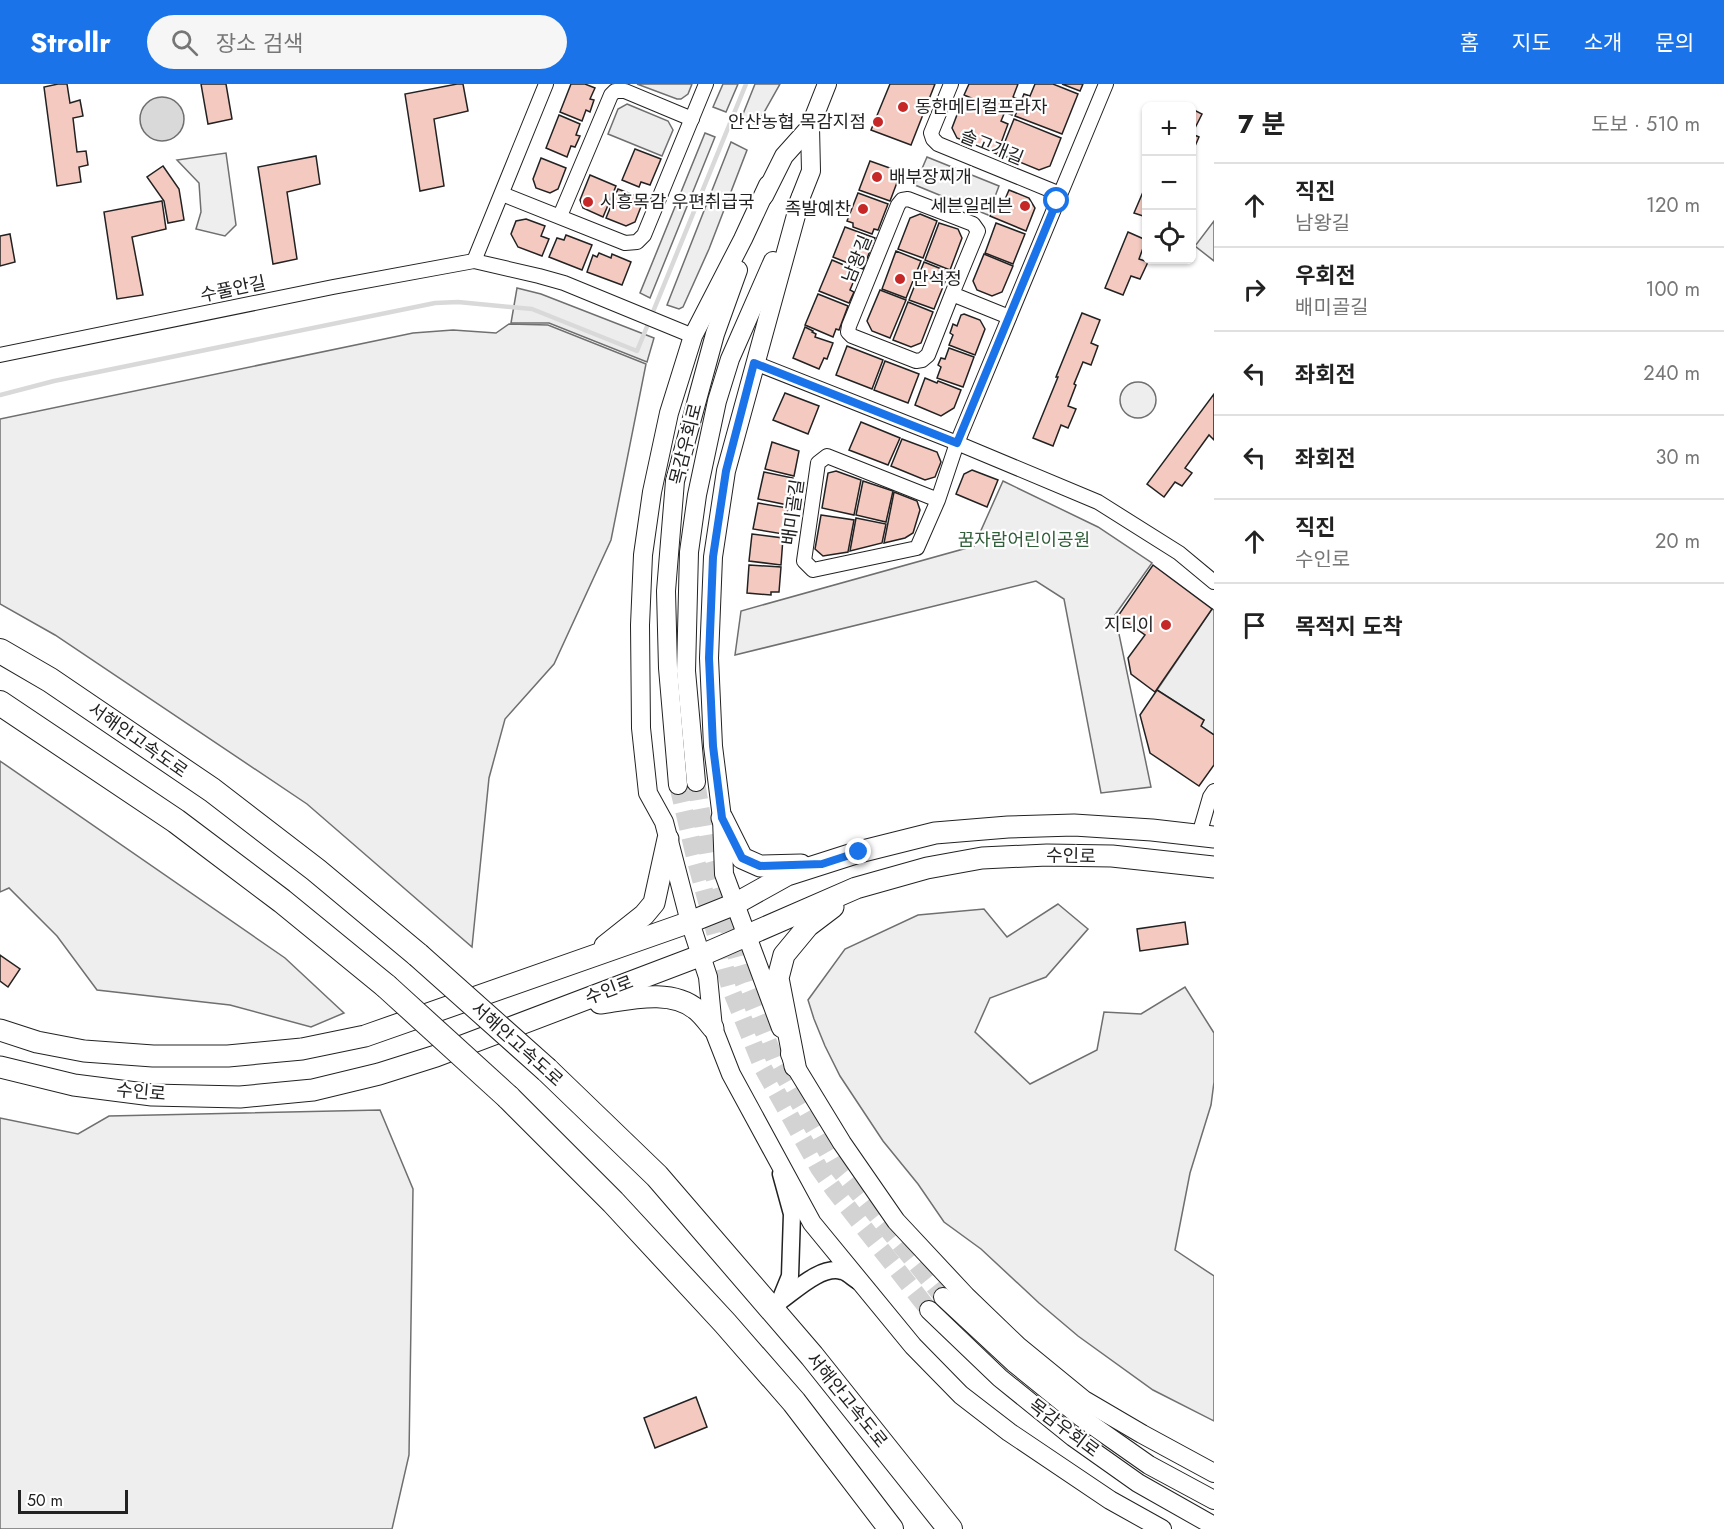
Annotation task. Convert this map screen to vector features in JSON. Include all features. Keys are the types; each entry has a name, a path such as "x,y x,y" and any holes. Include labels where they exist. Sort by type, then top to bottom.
{"highway":[{"name":"서해안고속도로","path":"0,651 50,680 212,790 316,870 418,955 547,1070 657,1176 812,1356 950,1529"},
{"path":"0,702 176,821 282,901 386,986 508,1097 613,1202 725,1323 794,1402 891,1529"}],"main road":[{"name":"목감우회로","path":"678,785 668,668 666,591 675,481 715,334 768,185 784,156 810,127 827,84"},
{"name":"목감우회로","path":"696,782 686,671 689,552 697,495 717,401 730,359 811,171 810,127"},
{"path":"712,1028 708,977 690,922 664,822 648,792 641,728 640,625 643,555 652,492 669,413 693,336 768,185"},
{"path":"801,197 726,471 713,557 709,658 713,746 722,818 724,874 795,1066 842,1143 896,1221 966,1296 1018,1346 1084,1400 1214,1473"},
{"path":"722,818 742,858 760,866 822,864"},
{"name":"수인로","path":"0,1030 37,1042 84,1051 153,1056 228,1056 302,1049 365,1036 690,922 735,904 787,875 859,852 935,833 1074,825 1207,836"},
{"path":"592,956 644,915 654,903 668,839"},
{"name":"수인로","path":"0,1067 74,1085 152,1095 240,1096 313,1090 379,1074 436,1056 702,955 856,888 927,868 982,858 1047,855 1112,856 1214,867"},
{"path":"795,1066 778,978 784,955 808,926 856,888"},
{"path":"561,1008 649,996 676,999 697,1009 712,1028 731,1074 813,1223 913,1346 961,1395 1009,1432 1110,1500 1162,1529"},
{"name":"목감우회로","path":"943,1297 1014,1363 1082,1418 1149,1465 1214,1500"},
{"name":"목감우회로","path":"930,1310 1000,1378 1073,1437 1138,1483 1214,1526"}],"street":[{"path":"474,261 546,84"},
{"path":"502,194 625,243 637,242 644,235 706,84"},
{"name":"솔고개길","path":"951,84 932,133 933,140 1059,194"},
{"path":"957,443 1106,84"},
{"path":"560,216 611,95 615,91 625,91 692,119"},
{"name":"남왕길","path":"908,199 976,227 978,231 952,294 928,355 922,360 916,361 852,336 848,332 898,205 902,200 908,199"},
{"name":"수풀안길","path":"0,355 333,287 474,261 564,283 693,336"},
{"path":"952,294 1009,317"},
{"path":"754,363 957,443 1098,502 1179,553 1214,582"},
{"name":"배미골길","path":"938,500 827,456 818,463 804,561 813,570 917,548 938,500 957,443"},
{"path":"1207,836 1210,797 1214,791"},
{"path":"777,1159 792,1214 789,1276 779,1303 812,1277 821,1273 842,1271 867,1287"}],"green space":[{"path":"723,84 738,84 726,112 713,107"},
{"path":"755,84 780,84 757,125 741,119"},
{"path":"705,133 715,137 650,298 640,293"},
{"path":"731,142 747,150 709,249 683,307 679,309 667,305"},
{"path":"226,153 236,225 225,236 196,229 201,212 199,183 177,160"},
{"path":"1214,221 1214,261 1196,245"},
{"path":"509,324 548,325 646,364 611,540 554,664 505,719 489,778 472,947 307,804 55,635 0,604 0,419 413,333 453,330 496,333"},
{"path":"1138,382 1151,387 1156,400 1151,413 1138,418 1125,413 1120,400 1125,387"},
{"name":"꿈자람어린이공원","path":"1003,481 1098,527 1152,563 1115,615 1151,787 1101,793 1064,599 1036,581 735,655 741,611 974,546"},
{"path":"0,761 285,958 344,1013 311,1027 230,1005 97,990 57,936 9,888 0,892"},
{"path":"1058,904 1088,929 1046,977 990,998 975,1032 1030,1084 1097,1050 1104,1012 1141,1014 1185,987 1214,1033 1214,1082 1211,1105 1190,1173 1175,1250 1214,1276 1214,1421 1153,1390 1078,1336 981,1249 944,1222 918,1184 883,1141 840,1076 825,1046 808,1000 845,949 918,915 984,909 1007,937"},
{"path":"380,1110 413,1189 409,1455 392,1529 0,1529 0,1118 78,1134 109,1116"}],"shaded area":[{"path":"637,84 692,84 688,94 677,99"},
{"path":"162,97 177,104 184,119 177,134 162,141 147,134 140,119 147,104"},
{"path":"627,104 668,121 673,130 662,156 608,134 618,109"},
{"path":"927,157 999,186 988,215 915,185"},
{"path":"517,288 541,294 654,338 647,362 549,323 511,323"},
{"path":"1212,609 1214,610 1214,735 1201,726 1204,720 1157,690"}],"building":[{"path":"67,84 70,103 80,100 83,116 73,118 77,152 86,151 88,165 79,167 81,182 57,186 44,87"},
{"path":"201,84 226,84 232,119 208,124"},
{"path":"463,84 468,111 434,119 444,186 420,191 405,94"},
{"path":"571,84 585,84 595,88 590,99 594,100 590,112 586,110 582,121 560,112"},
{"name":"동한메티컬프라자","path":"890,84 935,84 911,145 871,130"},
{"path":"969,84 1018,84 1013,97 1018,99 1012,115 964,95"},
{"path":"1035,84 1053,84 1078,94 1062,134 1015,116 1024,94 1030,96"},
{"path":"1062,84 1083,84 1080,91"},
{"path":"963,99 1004,114 1001,121 1008,124 997,154 957,138 952,128"},
{"path":"1196,111 1202,114 1196,126"},
{"path":"559,115 580,124 576,135 580,136 575,147 571,146 567,157 546,148"},
{"path":"1014,119 1061,138 1050,166 1039,170 1000,154"},
{"path":"635,149 661,159 650,185 641,182 639,187 622,180"},
{"path":"316,156 320,184 287,192 297,259 273,264 258,167"},
{"path":"541,158 566,168 558,189 550,193 536,188 533,179"},
{"path":"870,161 901,172 890,201 859,190"},
{"path":"163,166 179,189 184,220 168,223 164,201 147,177"},
{"path":"590,175 616,186 603,217 583,208 580,200"},
{"path":"618,189 644,199 635,222 626,226 606,218"},
{"path":"1009,190 1029,198 1035,208 1026,231 990,216 993,208 1000,211"},
{"path":"858,193 888,204 878,230 874,229 872,234 853,227 853,223 847,221"},
{"path":"1142,194 1142,216 1134,213"},
{"path":"162,201 166,229 132,237 143,295 117,299 104,212"},
{"path":"920,214 937,221 923,258 898,249 910,218"},
{"path":"526,219 545,226 541,236 549,239 542,256 518,247 511,234 516,221"},
{"path":"939,223 958,229 962,238 950,270 925,260"},
{"path":"996,223 1025,234 1013,264 985,253"},
{"path":"845,227 875,238 863,269 833,257"},
{"path":"1128,232 1142,238 1142,251 1139,259 1142,260 1142,264 1147,264 1140,279 1131,276 1123,295 1105,288"},
{"path":"10,234 15,262 0,266 0,236"},
{"path":"566,235 592,245 582,270 549,257 557,238 564,240"},
{"path":"896,251 921,261 906,298 882,289"},
{"path":"599,253 611,258 612,254 631,262 622,285 587,272 593,255 597,257"},
{"path":"984,254 1013,266 1002,292 992,296 977,290 973,281"},
{"path":"832,260 858,271 850,290 854,292 849,303 819,291"},
{"path":"924,262 949,272 934,309 909,300"},
{"path":"880,290 906,300 890,338 872,331 867,321"},
{"path":"818,294 848,306 839,330 836,329 833,337 805,325"},
{"path":"908,302 933,312 921,343 911,347 893,340"},
{"path":"1082,313 1100,320 1091,343 1098,346 1091,365 1083,362 1068,406 1076,409 1068,428 1061,425 1053,446 1033,438"},
{"path":"961,315 980,320 985,329 975,355 949,345 953,335 950,333 953,324 957,326"},
{"path":"805,327 816,334 815,337 833,343 827,359 824,358 819,369 793,358"},
{"path":"847,346 883,360 872,389 836,375"},
{"path":"949,348 974,357 963,387 937,378 941,367 938,365 941,358 945,359"},
{"path":"885,361 919,374 908,403 874,390"},
{"path":"925,378 961,390 954,408 941,416 915,405"},
{"path":"785,393 819,406 808,434 773,420"},
{"path":"1214,394 1214,440 1209,435 1185,468 1192,473 1182,486 1175,482 1164,497 1147,484"},
{"path":"861,422 900,438 888,465 849,450"},
{"path":"902,439 937,452 941,462 935,477 925,480 891,466"},
{"path":"772,442 799,451 794,476 765,469"},
{"path":"972,470 998,480 987,507 956,494 964,474"},
{"path":"836,471 861,480 854,515 822,508 828,473"},
{"path":"764,472 793,478 788,505 758,499"},
{"path":"863,481 893,491 886,522 856,515"},
{"path":"894,492 917,501 920,510 913,533 905,538 884,543"},
{"path":"758,503 788,508 783,534 753,529"},
{"path":"821,515 854,520 848,552 823,556 815,549"},
{"path":"856,518 886,524 882,543 850,551"},
{"path":"752,534 783,538 781,565 749,561"},
{"path":"749,565 781,567 779,592 771,592 771,595 747,593"},
{"name":"지디이","path":"1153,565 1212,609 1155,692 1131,674 1128,658 1145,635 1118,616"},
{"path":"1157,690 1204,720 1201,726 1214,735 1214,765 1199,786 1150,753 1140,715"},
{"path":"1185,922 1188,944 1140,951 1137,929"},
{"path":"0,955 20,969 8,987 0,981"},
{"path":"696,1397 707,1427 655,1448 644,1418"}],"waterway":[{"path":"0,395 54,381 435,303 458,302 532,309 637,351 746,84"}],"tunnel":[{"path":"696,782 709,858 744,983 776,1062 833,1162 943,1297"},
{"path":"678,785 730,987 763,1068 819,1168 929,1310"}],"place":[{"name":"동한메티컬프라자","path":"903,107"},
{"name":"안산농협 목감지점","path":"878,122"},
{"name":"배부장찌개","path":"877,177"},
{"name":"시흥목감 우편취급국","path":"588,202"},
{"name":"세븐일레븐","path":"1025,206"},
{"name":"족발예찬","path":"863,209"},
{"name":"만석정","path":"900,279"},
{"name":"지디이","path":"1166,625"}],"route":[{"path":"859,852 822,864 760,866 742,858 722,818 713,746 709,658 713,557 726,471 754,363 957,443 1057,201"}]}
